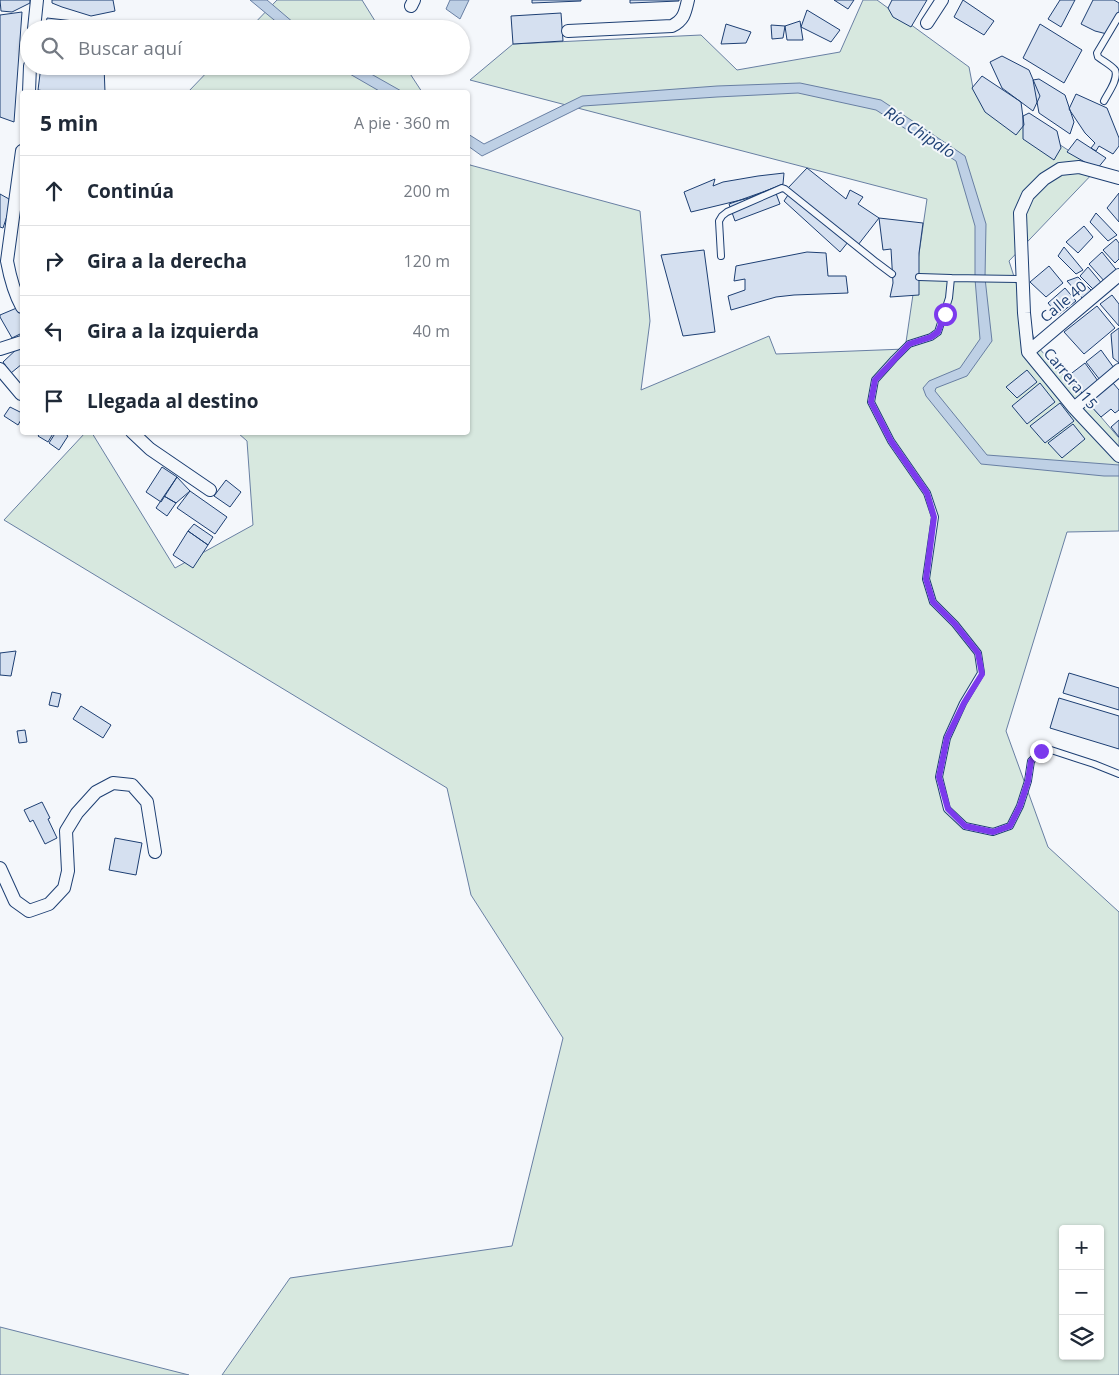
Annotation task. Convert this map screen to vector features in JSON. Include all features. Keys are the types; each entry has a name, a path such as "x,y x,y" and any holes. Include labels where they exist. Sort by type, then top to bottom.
{"street":[{"path":"35,20 37,0"},
{"path":"927,23 942,0"},
{"path":"568,31 672,26 679,22 687,5"},
{"path":"29,90 30,75"},
{"name":"Carrera 15","path":"1119,178 1079,167 1060,169 1044,179 1028,195 1020,213 1022,279 1028,352 1074,408 1119,456"},
{"path":"20,168 8,261 10,278 20,304"},
{"name":"Calle 40","path":"1028,352 1119,275"},
{"path":"0,349 20,343"},
{"path":"0,368 20,393"},
{"path":"1074,408 1119,370"},
{"path":"135,435 150,449 210,490"},
{"path":"0,868 15,901 29,911 49,904 64,888 68,871 66,831 77,813 96,792 113,784 132,785 147,802 155,852"}],"lane":[{"path":"1104,101 1117,77 1114,68 1098,57 1097,53 1119,16"},
{"path":"721,256 719,221 722,216 727,212 782,188 892,274"},
{"path":"919,277 1022,279"},
{"path":"951,278 949,298 938,332 931,337 909,344 894,359 875,380 871,402 891,441 927,493 932,509 934,517 926,579 933,602 955,624 978,653 982,674 964,703 947,738 939,777 948,809 965,826 993,832 1010,826 1023,798 1031,761 1041,751 1051,750 1119,774"}],"shaded area":[{"path":"277,0 362,0 374,20 258,20"},
{"path":"863,0 877,0 969,67 973,88 1097,169 1009,261 1036,345 1119,438 1119,531 1067,532 1006,731 1048,847 1119,912 1119,1375 222,1375 290,1278 512,1246 563,1038 471,895 447,788 4,520 83,435 93,435 175,568 253,525 247,441 240,435 470,435 470,165 640,211 650,321 641,390 769,336 776,354 905,349 927,199 470,80 513,44 701,35 737,70 840,52"},
{"path":"204,75 411,75 421,90 190,90"},
{"path":"0,1327 189,1375 0,1375"}],"water":[{"path":"250,0 267,0 290,20 274,20"},
{"path":"450,0 469,0 460,19 446,9"},
{"path":"352,75 373,75 399,90 378,90"},
{"name":"Río Chipalo","path":"800,83 881,100 965,156 986,224 985,278 992,341 967,376 936,388 935,391 987,455 1119,465 1119,476 981,464 926,396 923,388 929,381 960,368 980,339 975,279 975,226 956,161 876,110 798,93 583,106 482,156 470,147 470,135 484,144 582,96 717,86"}],"building":[{"path":"0,0 30,0 30,3 12,12 1,11"},
{"path":"52,0 113,0 115,11 91,16 52,3"},
{"path":"532,0 581,0 581,1 532,3"},
{"path":"630,0 679,0 679,1 630,3"},
{"path":"834,0 854,0 848,9"},
{"path":"892,0 927,0 911,27 893,17 888,8"},
{"path":"963,0 994,21 984,35 954,17"},
{"path":"1060,0 1075,0 1061,27 1048,19"},
{"path":"1093,0 1114,0 1119,3 1119,13 1107,34 1095,31 1081,24"},
{"path":"807,10 840,30 831,42 801,27"},
{"path":"22,12 14,122 0,117 0,15"},
{"path":"561,13 563,41 513,44 511,16"},
{"path":"47,18 65,20 47,20"},
{"path":"800,21 803,40 787,40 785,26"},
{"path":"726,24 751,32 746,43 721,44"},
{"path":"1040,24 1082,50 1064,83 1023,58"},
{"path":"771,25 785,26 783,38 772,39"},
{"path":"1002,56 1029,70 1040,96 1033,111 1002,88 990,62"},
{"path":"40,75 104,75 105,90 38,90"},
{"path":"982,76 1021,102 1024,125 1016,135 985,112 972,88"},
{"path":"1039,79 1065,95 1074,122 1070,134 1039,113 1033,80"},
{"path":"1076,94 1107,108 1119,138 1119,146 1113,154 1099,146 1096,151 1091,148 1095,143 1085,133 1069,109"},
{"path":"1029,113 1057,131 1061,148 1054,160 1023,139 1023,116"},
{"path":"1077,139 1106,158 1097,169 1067,152"},
{"path":"807,168 846,199 850,190 863,197 858,204 879,218 858,245 788,188"},
{"path":"784,173 783,184 749,198 691,212 684,192 715,179 713,186 723,182"},
{"path":"774,188 780,204 735,221 729,204"},
{"path":"1119,193 1119,222 1107,208"},
{"path":"0,194 9,199 10,207 3,228 0,227"},
{"path":"788,195 848,242 840,252 784,201"},
{"path":"1096,213 1117,235 1108,241 1090,222"},
{"path":"879,218 923,223 919,253 919,295 890,297 893,283 891,249 883,250"},
{"path":"1084,226 1093,237 1078,253 1066,242"},
{"path":"1116,239 1119,243 1119,259 1115,263 1103,250"},
{"path":"1064,247 1083,270 1076,274 1058,256"},
{"path":"704,250 715,332 683,336 661,255"},
{"path":"807,252 826,253 828,276 846,276 848,293 776,297 731,310 728,296 745,290 745,279 734,281 736,266"},
{"path":"1102,252 1119,273 1106,283 1089,264"},
{"path":"1049,266 1063,283 1046,297 1030,282"},
{"path":"1088,267 1103,285 1095,291 1080,276"},
{"path":"1078,277 1093,292 1083,299 1067,281"},
{"path":"1065,288 1076,301 1058,315 1048,303"},
{"path":"1112,295 1119,304 1119,326 1100,304"},
{"path":"1097,306 1115,328 1084,354 1064,332"},
{"path":"19,307 20,334 12,338 0,315"},
{"path":"1119,328 1119,363 1113,358 1111,334"},
{"path":"19,347 20,366 11,373 3,362"},
{"path":"1101,350 1114,368 1100,380 1086,362"},
{"path":"1085,363 1098,381 1082,393 1068,376"},
{"path":"1027,370 1037,382 1017,398 1006,387"},
{"path":"1040,383 1055,402 1027,424 1012,406"},
{"path":"1113,383 1119,390 1119,410 1115,413 1111,409 1101,417 1088,403"},
{"path":"1060,403 1074,421 1045,443 1030,426"},
{"path":"10,407 20,412 20,422 18,425 4,416"},
{"path":"1119,420 1119,437 1111,427"},
{"path":"1073,424 1085,439 1062,458 1048,443"},
{"path":"39,435 52,435 48,442"},
{"path":"54,435 68,436 59,450 49,443"},
{"path":"162,467 177,477 161,502 146,492"},
{"path":"177,477 190,491 176,503 164,496"},
{"path":"226,480 241,492 230,507 214,496"},
{"path":"190,491 227,517 215,534 177,508"},
{"path":"164,496 176,503 167,516 156,508"},
{"path":"194,524 213,537 208,545 188,531"},
{"path":"188,531 208,545 193,568 173,555"},
{"path":"16,651 11,676 0,675 0,653"},
{"path":"1069,673 1119,688 1119,710 1063,693"},
{"path":"52,692 61,694 58,707 49,705"},
{"path":"1059,698 1119,716 1119,749 1050,728"},
{"path":"81,706 111,725 103,738 73,719"},
{"path":"25,730 27,742 19,743 17,731"},
{"path":"42,802 57,838 45,844 33,820 30,822 24,810"},
{"path":"115,838 142,843 136,875 109,870"}],"route":[{"path":"945,314 938,332 931,337 909,344 875,380 871,402 891,441 927,493 934,517 926,579 933,602 955,624 978,653 982,674 964,703 947,738 939,777 948,809 965,826 993,832 1010,826 1020,806 1028,781 1031,761 1041,751"}]}
